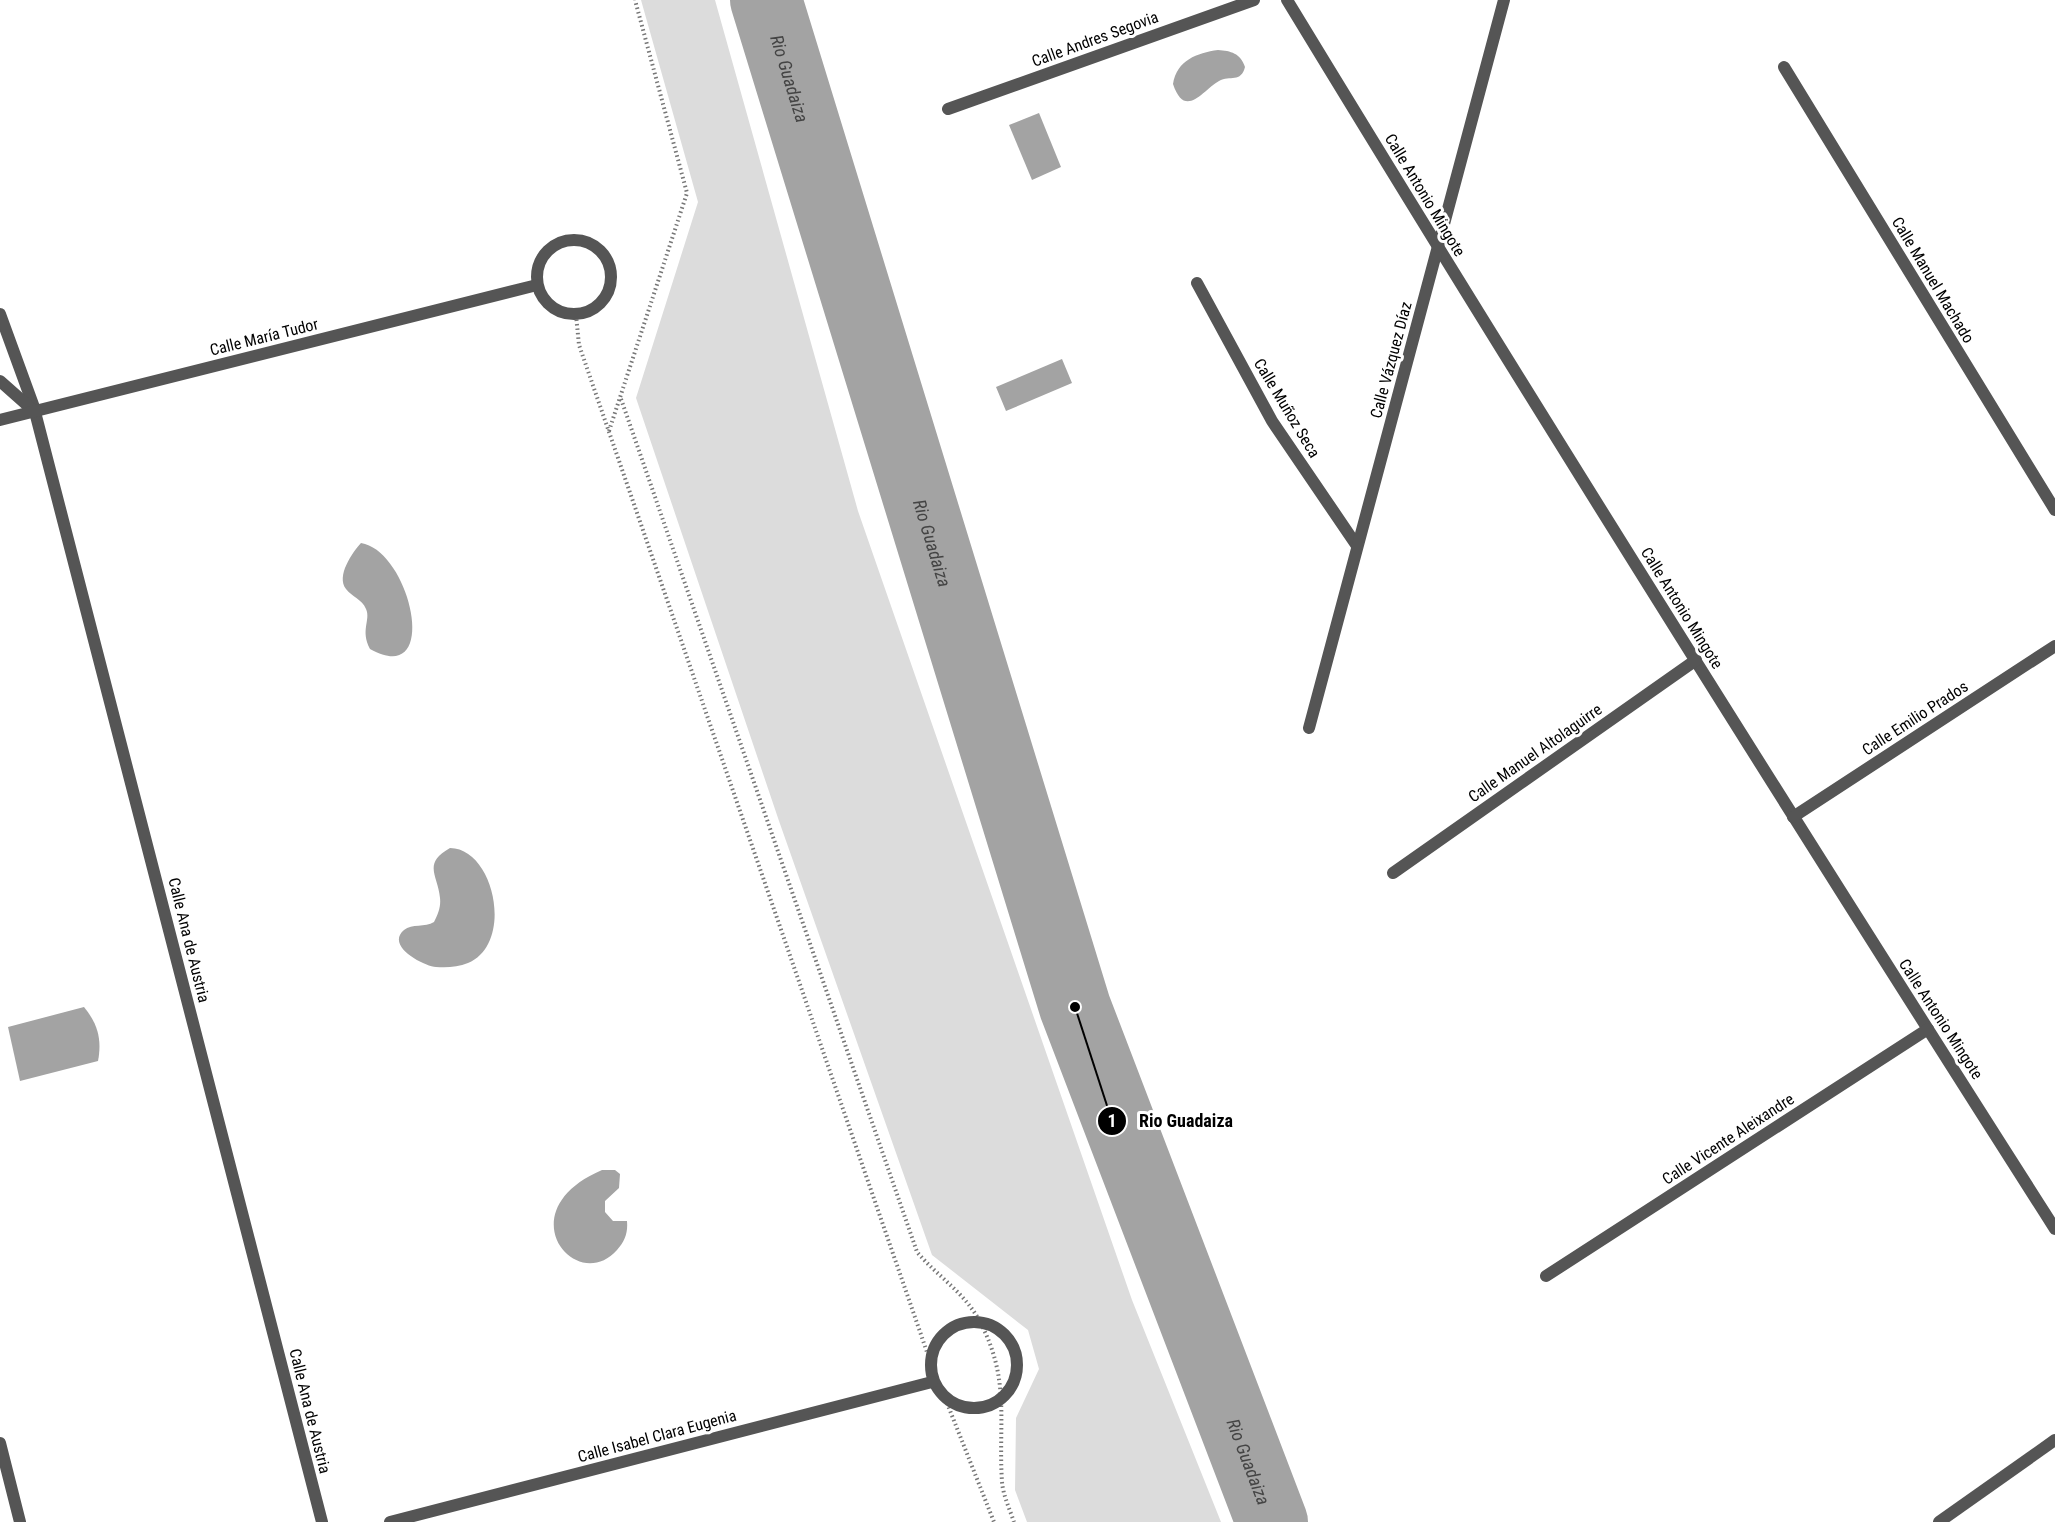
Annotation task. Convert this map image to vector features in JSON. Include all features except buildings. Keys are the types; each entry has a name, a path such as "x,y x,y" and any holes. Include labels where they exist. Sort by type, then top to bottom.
{"street":[{"name":"Calle Andres Segovia","path":"948,109 1254,0"},
{"name":"Calle Antonio Mingote","path":"1287,0 1438,249 1793,817 2055,1229"},
{"name":"Calle Vázquez Díaz","path":"1309,728 1503,0"},
{"name":"Calle Manuel Machado","path":"1784,67 2055,510"},
{"path":"576,240 600,249 609,265 612,283 600,305 589,312 576,315 554,309 545,302 537,285 538,267 552,247 576,240"},
{"name":"Calle Muñoz Seca","path":"1197,283 1272,421 1357,546"},
{"name":"Calle María Tudor","path":"0,420 537,285"},
{"name":"Calle Ana de Austria","path":"0,314 35,412 322,1522"},
{"path":"0,381 35,412"},
{"name":"Calle Emilio Prados","path":"1793,817 2055,646"},
{"name":"Calle Manuel Altolaguirre","path":"1393,873 1696,660"},
{"name":"Calle Vicente Aleixandre","path":"1546,1276 1928,1029"},
{"path":"980,1321 1001,1331 1015,1350 1017,1372 1008,1393 1003,1397 990,1406 967,1409 946,1400 932,1382 930,1359 939,1338 958,1325 980,1321"},
{"name":"Calle Isabel Clara Eugenia","path":"390,1522 932,1382"},
{"path":"1939,1522 2055,1440"},
{"path":"0,1443 20,1522"}],"path":[{"path":"609,432 687,193 635,0"},
{"path":"576,315 579,345 930,1359"},
{"path":"621,399 917,1252 931,1269 964,1297 980,1321 998,1370 1003,1397 1002,1485 1014,1522"},
{"path":"946,1400 994,1522"}],"shaded area":[{"path":"641,0 715,0 858,511 1132,1300 1221,1522 1027,1522 1015,1490 1016,1418 1039,1369 1028,1330 932,1255 779,821 636,398 698,202"},
{"path":"1218,50 1231,52 1238,56 1245,67 1241,75 1223,79 1194,99 1183,100 1173,84 1183,63 1203,53"},
{"path":"1039,113 1061,167 1032,180 1009,125"},
{"path":"1062,359 1072,383 1006,411 996,387"},
{"path":"361,543 379,551 394,569 405,591 411,614 412,635 406,650 392,656 370,649 366,636 366,609 343,584 346,565"},
{"path":"450,848 465,852 478,863 487,879 493,898 495,918 491,937 483,952 468,963 452,967 436,967 423,963 408,954 399,942 399,936 407,928 434,922 440,901 434,865 436,859"},
{"path":"84,1007 98,1032 98,1061 20,1081 8,1027"},
{"path":"602,1170 615,1170 620,1174 619,1188 605,1201 605,1212 613,1221 627,1221 626,1233 617,1250 601,1261 584,1263 569,1256 558,1243 554,1225 558,1206 573,1187"}],"waterway":[{"name":"Rio Guadaiza","path":"766,0 1075,1007 1272,1522"}],"place":[{"name":"Rio Guadaiza","path":"1075,1007"}]}
